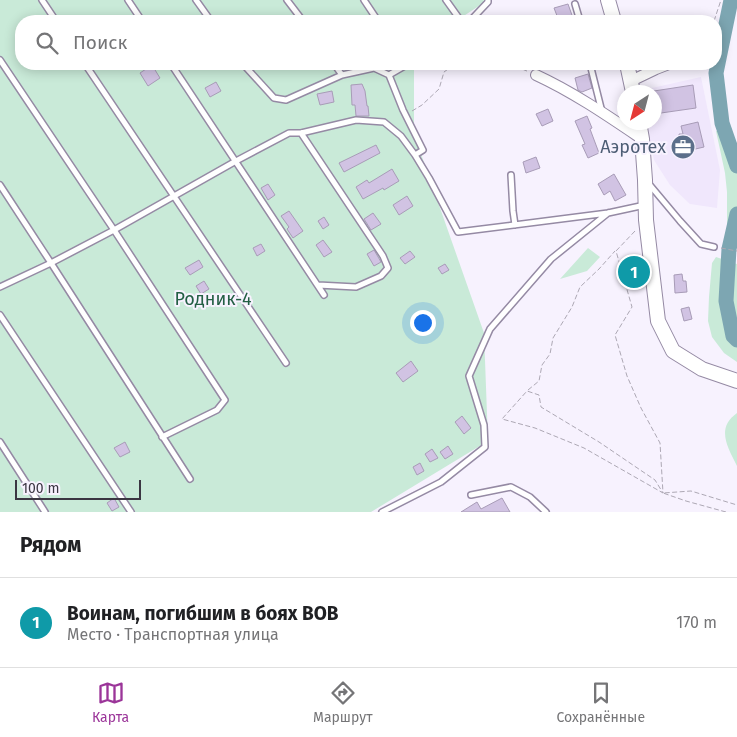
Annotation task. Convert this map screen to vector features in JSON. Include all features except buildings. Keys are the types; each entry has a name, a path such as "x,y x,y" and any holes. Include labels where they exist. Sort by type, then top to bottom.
{"street":[{"path":"608,0 612,15"},
{"path":"628,70 632,85"},
{"path":"635,85 655,70"},
{"path":"536,75 602,112 642,139"},
{"path":"640,130 646,180 646,220 658,321 673,351 702,370 737,381"}],"lane":[{"path":"42,0 52,15"},
{"path":"128,0 138,15"},
{"path":"196,0 207,15"},
{"path":"287,0 298,15"},
{"path":"364,0 374,15"},
{"path":"446,0 457,15"},
{"path":"476,15 488,0"},
{"path":"576,4 579,15"},
{"path":"0,60 225,400 217,410 162,436"},
{"path":"89,70 286,363"},
{"path":"175,70 324,295"},
{"path":"248,70 274,98 286,100 342,75 365,70"},
{"path":"338,70 342,75"},
{"path":"379,70 390,75 423,150 415,155"},
{"path":"390,75 397,70"},
{"path":"592,70 602,112"},
{"path":"0,287 114,230 289,133 301,133 356,120 384,122 401,136 429,178 458,232 608,213 646,205"},
{"path":"301,133 388,268 381,276 356,287 318,285"},
{"path":"511,175 515,225"},
{"path":"646,180 701,244 714,247"},
{"path":"0,185 190,479"},
{"path":"382,512 441,482 485,447 484,425 468,376 490,329 551,258 608,213"},
{"path":"0,315 131,512"},
{"path":"0,442 45,512"},
{"path":"471,495 511,487 530,497 546,512"}],"path":[{"path":"716,15 721,0"},
{"path":"406,115 422,105 439,89 444,72 447,70"},
{"path":"524,70 536,75"},
{"path":"646,220 580,287 572,307 553,338 550,354 542,365 539,380 502,419 535,428 584,448 663,493 726,512"},
{"path":"714,247 737,251"},
{"path":"616,251 632,307 616,334 627,376 660,444 663,493"},
{"path":"527,391 539,395 542,407 655,480 663,493"},
{"path":"663,493 691,491 737,505"}],"shaded area":[{"name":"Аэротех","path":"701,77 720,170 717,208 690,204 670,185 654,160 648,130 662,130 662,86"}],"green space":[{"name":"Родник-4","path":"0,0 488,0 465,15 15,15 15,70 414,70 414,134 484,333 488,441 371,512 0,512"},
{"path":"716,131 725,131 737,143 737,226 733,231 727,225 725,173"},
{"path":"588,248 600,257 587,271 560,279"},
{"path":"716,257 737,264 737,362 724,353 712,337 708,321 712,263"},
{"path":"737,413 737,466 727,444 725,431 731,419"}],"waterway":[{"path":"722,44 731,0"},
{"path":"717,70 722,123 737,166"},
{"path":"737,214 729,249 726,301 733,336 737,340"}],"place":[{"name":"Аэротех","path":"683,147"},
{"name":"Воинам, погибшим в боях ВОВ","path":"634,272"}]}
